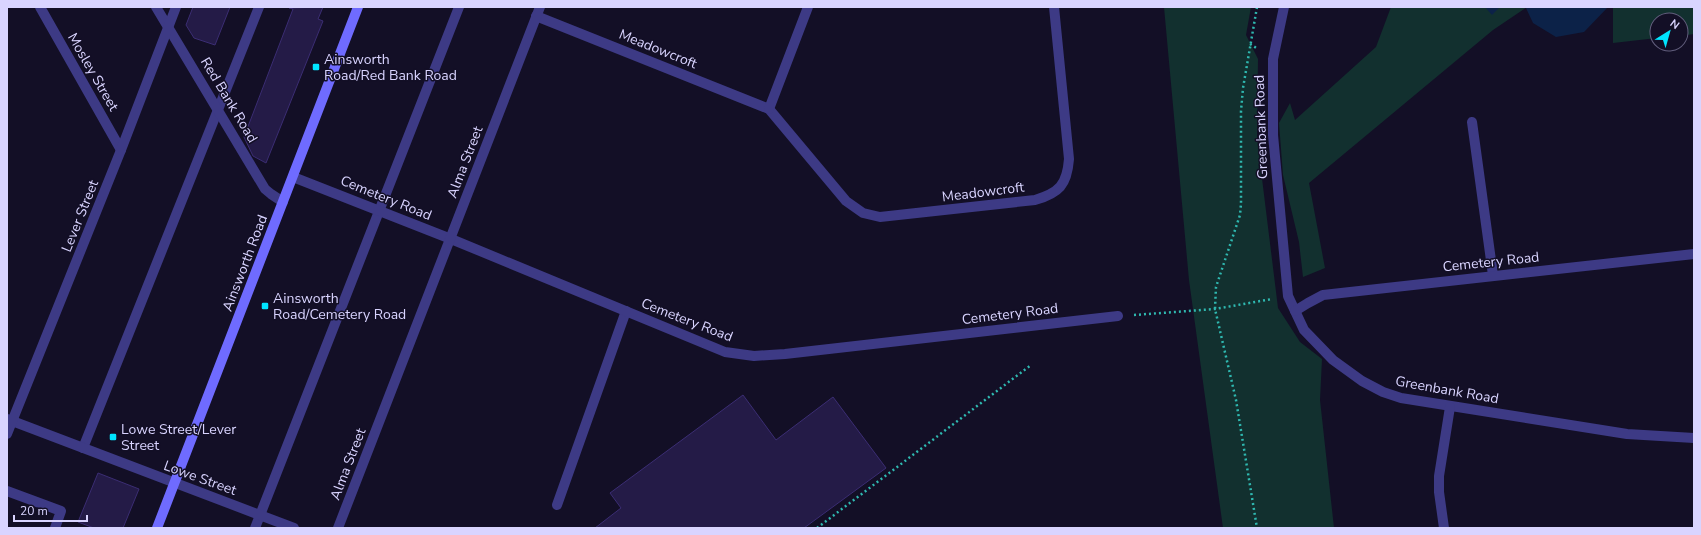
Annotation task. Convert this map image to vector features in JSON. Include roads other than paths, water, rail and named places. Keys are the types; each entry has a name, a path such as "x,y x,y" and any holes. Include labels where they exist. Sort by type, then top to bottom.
{"main road":[{"name":"Ainsworth Road","path":"157,528 358,7"}],"street":[{"name":"Mosley Street","path":"40,7 121,150"},
{"name":"Red Bank Road","path":"156,7 265,188 283,202"},
{"name":"Lever Street","path":"7,434 9,420 121,150 176,7"},
{"path":"83,448 259,7"},
{"path":"255,528 459,7"},
{"path":"769,109 808,7"},
{"name":"Meadowcroft","path":"538,11 769,109 846,201 863,213 880,217 1035,200 1050,195 1061,187 1068,174 1069,160 1054,7"},
{"name":"Greenbank Road","path":"1284,7 1273,59 1273,135 1288,296 1304,330 1316,344 1333,360 1362,381 1383,392 1402,398 1450,407 1627,434 1694,438"},
{"name":"Alma Street","path":"338,528 538,11"},
{"path":"1472,122 1494,275"},
{"name":"Cemetery Road","path":"293,177 451,239 725,352 754,356 785,354 1118,316"},
{"name":"Cemetery Road","path":"1295,311 1323,295 1694,254"},
{"path":"557,505 626,311"},
{"path":"1444,528 1439,492 1439,476 1450,407"},
{"name":"Lowe Street","path":"9,420 294,528"},
{"path":"7,491 61,511 55,528"}],"water":[{"path":"1485,7 1500,7 1492,15"},
{"path":"1608,7 1584,32 1556,37 1533,23 1526,8"}],"place":[{"name":"Ainsworth Road/Red Bank Road","path":"316,67"},
{"name":"Ainsworth Road/Cemetery Road","path":"265,306"},
{"name":"Lowe Street/Lever Street","path":"113,437"}]}
